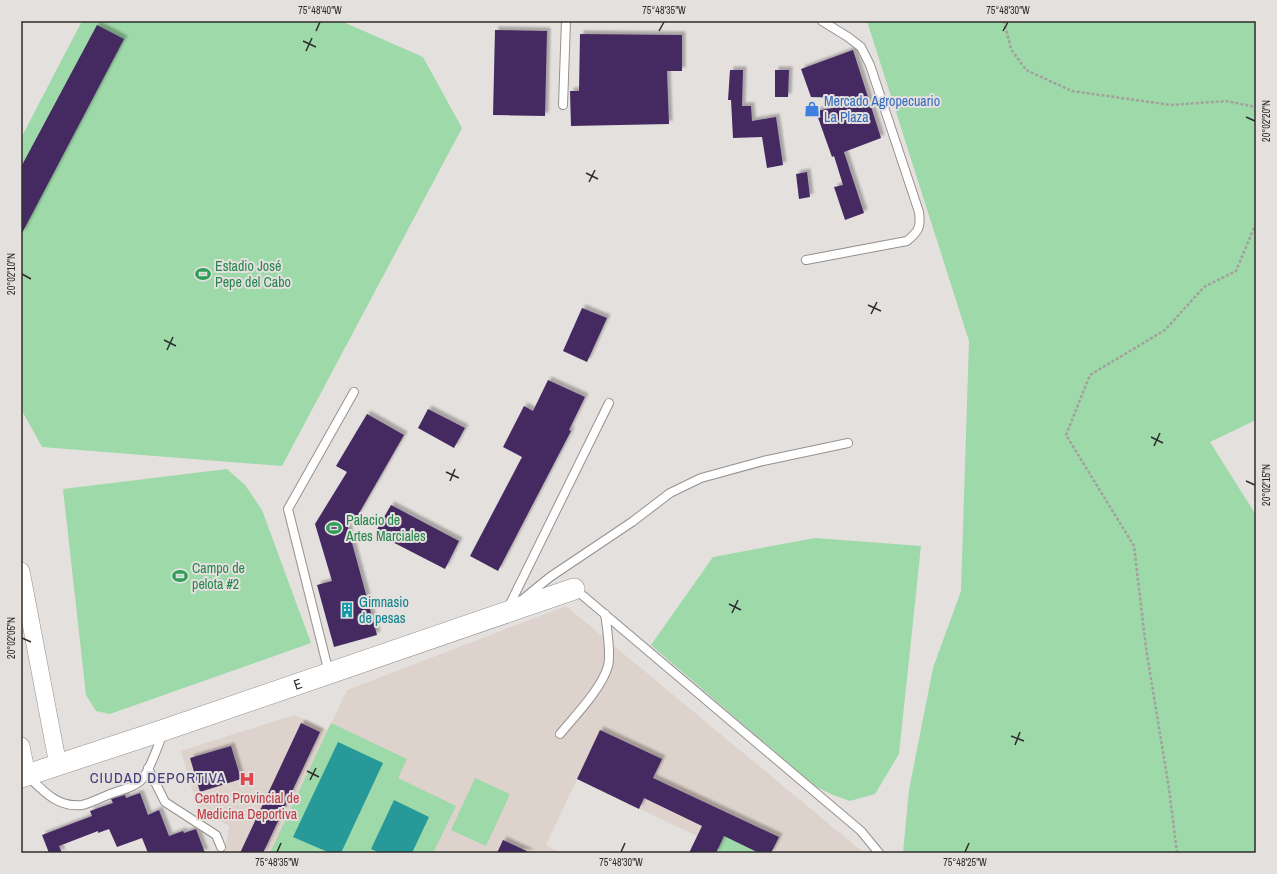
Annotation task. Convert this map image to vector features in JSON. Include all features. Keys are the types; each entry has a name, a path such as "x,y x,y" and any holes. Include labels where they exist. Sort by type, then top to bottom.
{"street":[{"path":"21,571 58,765"},
{"name":"E","path":"24,776 164,730 574,589"},
{"path":"21,746 24,776"}],"lane":[{"path":"563,105 566,21"},
{"path":"806,260 908,241 916,234 921,224 919,212 870,65 861,47 822,21"},
{"path":"329,673 288,509 354,392"},
{"path":"506,612 609,403"},
{"path":"506,612 550,578 632,522 670,493 701,478 763,461 848,443"},
{"path":"574,589 862,831 878,853"},
{"path":"560,734 600,684 609,666 608,633 605,614"},
{"path":"24,776 45,794 56,800 67,804 82,805 136,785 148,768 164,730"},
{"path":"148,768 165,802 216,834 221,847"}],"path":[{"path":"1004,21 1011,49 1026,70 1072,91 1171,105 1226,101 1256,107"},
{"path":"1177,853 1169,789 1146,648 1134,546 1066,435 1090,375 1165,330 1204,287 1236,271 1256,220"}],"shaded area":[{"path":"566,606 864,853 689,853 697,836 577,779 546,845 561,853 225,853 229,826 198,808 181,751 294,715 328,730 347,690"}],"green space":[{"name":"Estadio José Pepe del Cabo","path":"82,21 341,21 423,57 462,128 282,466 42,447 21,409 21,138"},
{"path":"867,21 1256,21 1256,420 1210,442 1256,515 1256,853 903,853 909,790 933,668 961,591 969,341"},
{"name":"Campo de pelota #2","path":"227,469 245,485 262,510 311,643 110,714 96,711 86,695 63,489"},
{"path":"815,538 921,546 899,754 875,794 850,801 815,786 651,645 713,557"},
{"path":"331,723 407,759 398,778 456,806 433,853 270,853"},
{"path":"475,778 510,794 486,846 451,830"},
{"path":"724,836 759,853 716,853"}],"water":[{"path":"338,742 383,763 341,853 330,853 293,837"},
{"path":"394,800 429,817 412,853 380,853 371,849"}],"building":[{"path":"97,25 124,39 21,235 21,167"},
{"path":"495,30 547,31 545,116 493,115"},
{"path":"580,34 682,35 682,71 667,71 669,124 571,126 570,91 579,91"},
{"path":"853,50 881,138 844,152 864,213 845,220 834,187 843,185 834,156 832,157 816,112 844,106 843,98 811,97 801,69"},
{"path":"730,70 743,70 742,106 751,106 752,121 776,117 783,165 767,168 762,137 733,138 731,100 728,100"},
{"path":"775,70 789,70 788,97 775,97"},
{"path":"807,172 810,197 799,199 796,174"},
{"path":"582,308 607,318 587,362 563,351"},
{"path":"548,380 585,397 569,430 571,431 498,571 470,556 522,457 503,447 524,406 533,411"},
{"path":"428,409 465,428 454,448 418,428"},
{"path":"367,414 404,435 354,522 345,517 377,635 334,647 317,585 332,581 315,524 347,472 336,466"},
{"path":"391,505 459,541 445,569 375,533"},
{"path":"301,723 320,732 263,853 240,853"},
{"path":"600,730 662,759 653,778 779,837 771,853 759,853 724,836 716,853 689,853 702,826 644,798 639,809 577,779"},
{"path":"231,746 241,779 200,792 190,758"},
{"path":"140,793 148,815 159,810 169,836 183,831 184,833 196,829 205,853 148,853 142,838 117,847 109,829 98,833 98,831 59,846 62,853 49,853 42,835 92,816 90,811 113,803 111,799 125,795 126,798"},
{"path":"503,840 531,853 497,853"}],"place":[{"name":"Mercado Agropecuario La Plaza","path":"812,109"},
{"name":"Estadio José Pepe del Cabo","path":"203,274"},
{"name":"Palacio de Artes Marciales","path":"334,528"},
{"name":"Campo de pelota #2","path":"180,576"},
{"name":"Gimnasio de pesas","path":"347,610"},
{"name":"Centro Provincial de Medicina Deportiva","path":"247,779"}],"district":[{"name":"CIUDAD DEPORTIVA","path":"158,777"}]}
